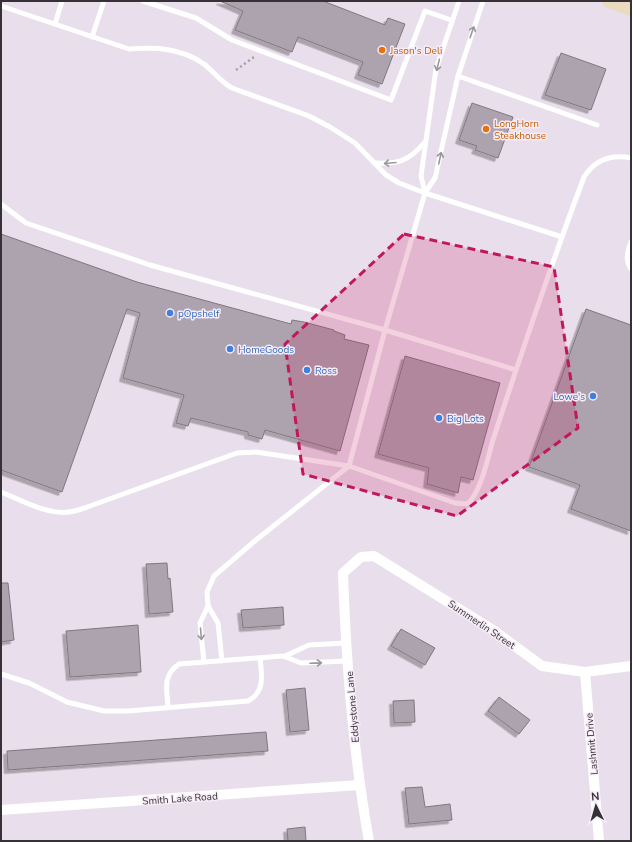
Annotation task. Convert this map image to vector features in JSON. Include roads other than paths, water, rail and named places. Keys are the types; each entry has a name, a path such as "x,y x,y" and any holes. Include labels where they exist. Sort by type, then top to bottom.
{"main road":[{"path":"609,1 631,9"}],"street":[{"name":"Summerlin Street","path":"344,573 361,558 374,556 493,630 542,666 585,672 631,666"},
{"name":"Eddystone Lane","path":"344,573 347,661 359,785 369,841"},
{"name":"Lashmit Drive","path":"585,672 599,841"},
{"name":"Smith Lake Road","path":"1,810 359,785"}],"lane":[{"path":"54,24 62,1"},
{"path":"92,37 104,1"},
{"path":"143,1 196,18 232,40 391,100 425,11 451,20"},
{"path":"425,193 421,176 436,69 451,20 459,1"},
{"path":"222,661 218,623 208,606 207,592 214,576 226,564 349,466 385,330 425,193 435,178 458,76 483,1"},
{"path":"1,6 129,49 151,47 173,50 190,56 204,65 232,88 309,116 330,127 356,143 386,175 399,183 425,193 562,237"},
{"path":"458,76 597,125"},
{"path":"375,163 391,164 404,160 416,153 425,142"},
{"path":"1,492 44,509 56,512 69,512 90,506 236,453 256,452 349,466 455,503 467,504 473,498 481,479 516,370 584,177 590,168 598,161 609,158 631,158"},
{"path":"1,204 26,223 150,266 385,330 516,370"},
{"path":"631,242 627,256 627,263 631,269"},
{"path":"204,662 200,623 208,606"},
{"path":"168,707 166,680 170,670 179,664 285,656 309,645 346,643"},
{"path":"285,656 301,663 347,661"},
{"path":"1,674 29,683 67,702 104,711 128,711 248,701 255,697 261,684 260,658"}],"place":[{"name":"Jason's Deli","path":"382,50"},
{"name":"LongHorn Steakhouse","path":"486,129"},
{"name":"pOpshelf","path":"170,313"},
{"name":"HomeGoods","path":"230,349"},
{"name":"Ross","path":"307,370"},
{"name":"Lowe's","path":"593,396"},
{"name":"Big Lots","path":"439,418"}]}
